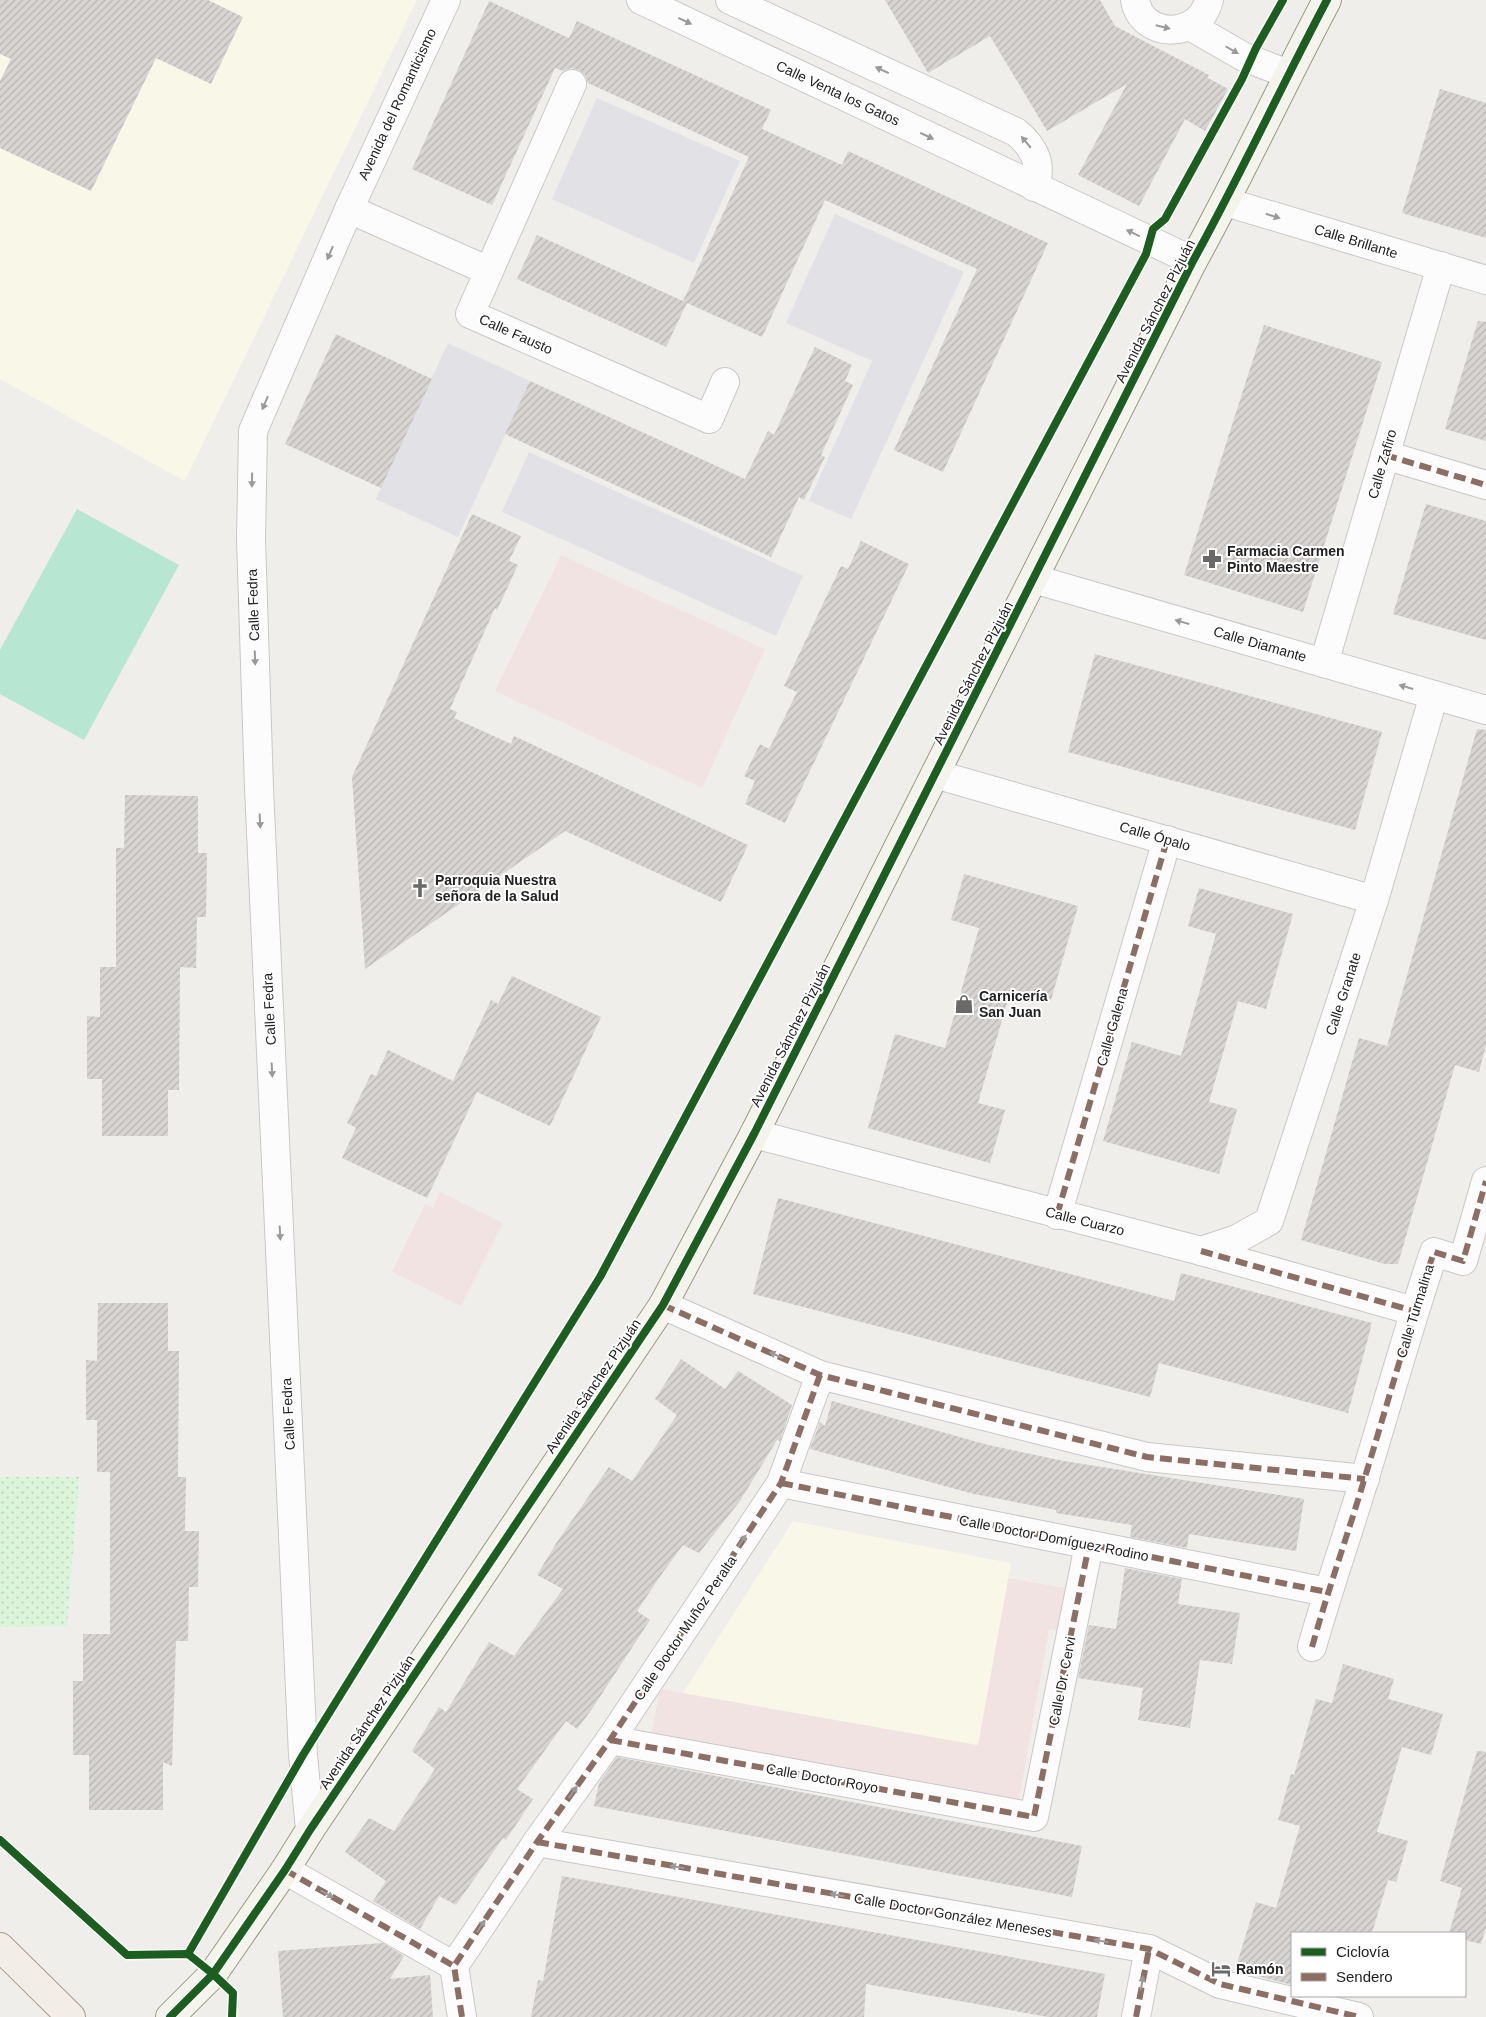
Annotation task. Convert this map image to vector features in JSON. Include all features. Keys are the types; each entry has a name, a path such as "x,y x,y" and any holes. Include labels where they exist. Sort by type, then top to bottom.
{"main road":[{"path":"0,1947 71,2017"}],"street":[{"name":"Avenida del Romanticismo","path":"349,209 446,0"},
{"name":"Calle Venta los Gatos","path":"641,0 1193,261"},
{"path":"730,0 1016,132 1027,142 1035,156 1039,176 1034,187"},
{"path":"1135,0 1142,16 1152,24 1165,29 1177,30 1190,26 1201,18 1209,0"},
{"name":"Avenida Sánchez Pizjuán","path":"170,2017 213,1974 285,1870 663,1304 754,1134 1193,261 1226,202 1288,74 1327,0"},
{"path":"1190,26 1244,57 1288,74"},
{"path":"349,209 489,271 572,84"},
{"name":"Calle Brillante","path":"1226,202 1486,280"},
{"name":"Calle Fedra","path":"310,1830 303,1756 258,788 251,540 253,431 349,209"},
{"name":"Calle Zafiro","path":"1324,663 1441,266"},
{"name":"Calle Fausto","path":"489,271 470,314 709,419 725,382"},
{"path":"1385,455 1486,484"},
{"name":"Calle Diamante","path":"1034,579 1486,710"},
{"name":"Calle Granate","path":"1201,1251 1237,1238 1270,1220 1374,900 1434,695"},
{"name":"Calle Ópalo","path":"935,774 1374,900"},
{"name":"Calle Galena","path":"1057,1214 1167,840"},
{"name":"Calle Cuarzo","path":"754,1134 1201,1251 1414,1311"},
{"name":"Calle Turmalina","path":"1312,1647 1327,1592 1365,1479 1414,1311 1434,1252 1463,1260 1486,1181"},
{"path":"663,1304 820,1375 1146,1457 1365,1479"},
{"name":"Calle Doctor Muñoz Peralta","path":"454,1966 537,1842 610,1740 781,1483 820,1375"},
{"name":"Calle Doctor Domíguez Rodino","path":"781,1483 1327,1592"},
{"name":"Calle Dr. Cervi","path":"1034,1817 1089,1545"},
{"name":"Calle Doctor Royo","path":"610,1740 1034,1817"},
{"name":"Calle Doctor González Meneses","path":"537,1842 1149,1949 1220,1984 1325,2013 1359,2017"},
{"path":"285,1870 454,1966 462,2017"},
{"path":"1136,2017 1149,1949"}],"shaded area":[{"path":"0,0 417,0 185,481 0,379"},
{"path":"597,98 740,161 694,263 552,199"},
{"path":"835,214 964,272 851,519 809,501 872,361 786,323"},
{"path":"448,343 530,381 458,537 376,499"},
{"path":"529,452 803,576 776,636 502,512"},
{"path":"561,555 765,649 702,788 495,691"},
{"path":"440,1192 503,1223 461,1306 392,1272 425,1204 433,1208"},
{"path":"793,1521 1011,1563 978,1745 683,1693"},
{"path":"1008,1578 1076,1590 1068,1632 1049,1629 1019,1799 651,1735 660,1689 978,1745"}],"green space":[{"path":"77,509 179,565 84,740 0,694 0,650"},
{"path":"0,1477 79,1477 67,1626 0,1627"}],"building":[{"path":"0,0 208,0 243,17 211,84 156,58 91,191 0,148 0,81 11,59 0,54"},
{"path":"885,0 1100,0 1115,26 1209,75 1208,78 1228,89 1205,131 1185,119 1139,206 1078,175 1127,84 1047,131 990,36 928,73"},
{"path":"489,1 569,38 577,21 771,110 762,129 842,165 848,151 1048,243 943,472 894,450 977,269 825,200 762,337 687,303 666,347 517,279 537,235 683,301 749,157 588,83 585,75 579,70 571,68 563,71 555,68 492,205 412,169"},
{"path":"1440,89 1486,103 1486,238 1402,213"},
{"path":"1478,321 1486,322 1486,441 1445,429"},
{"path":"1264,325 1382,362 1303,612 1184,575"},
{"path":"336,334 432,379 381,488 285,444"},
{"path":"815,347 852,365 845,381 853,385 821,455 825,457 804,500 799,497 771,557 505,434 530,381 745,479 768,431 774,435"},
{"path":"1426,504 1486,521 1486,640 1393,614"},
{"path":"472,514 521,536 509,561 518,565 497,610 495,608 450,709 457,712 454,718 511,744 514,736 748,845 721,902 565,831 365,969 352,777"},
{"path":"861,541 909,564 785,823 745,804 755,781 744,776 760,744 769,749 797,692 784,686 841,566 848,569"},
{"path":"1095,654 1382,732 1355,830 1068,752"},
{"path":"1477,729 1486,730 1486,1045 1479,1072 1455,1065 1398,1264 1385,1264 1301,1240 1359,1038 1387,1046"},
{"path":"125,795 198,796 198,853 207,853 206,917 197,917 196,968 180,967 179,1090 168,1090 168,1136 102,1136 102,1079 87,1079 87,1016 100,1017 100,967 116,967 116,848 124,848"},
{"path":"964,874 1078,906 1051,1000 1011,989 978,1103 1005,1110 990,1163 868,1128 895,1034 945,1048 979,928 951,920"},
{"path":"1199,888 1293,914 1266,1009 1238,1001 1209,1102 1237,1109 1219,1174 1103,1141 1132,1042 1181,1056 1216,934 1188,926"},
{"path":"512,976 601,1017 550,1126 477,1092 427,1198 342,1158 356,1128 347,1123 371,1074 376,1076 388,1050 453,1081 491,1000 498,1004"},
{"path":"778,1198 1174,1301 1181,1273 1372,1323 1348,1413 1159,1363 1150,1397 753,1294"},
{"path":"98,1303 168,1303 168,1351 179,1351 178,1477 186,1477 185,1531 199,1531 198,1587 189,1587 188,1641 176,1641 172,1766 163,1762 163,1810 89,1810 89,1755 73,1755 73,1681 83,1681 83,1634 110,1634 110,1472 97,1472 97,1420 86,1420 86,1360 97,1361"},
{"path":"681,1359 725,1389 738,1371 792,1405 780,1441 777,1440 740,1501 699,1553 683,1545 661,1575 637,1611 650,1620 590,1712 577,1729 566,1721 517,1789 533,1799 506,1840 503,1838 456,1905 439,1896 420,1929 373,1901 386,1881 345,1852 369,1818 394,1831 435,1769 412,1751 439,1707 446,1712 489,1642 514,1656 563,1589 537,1575 557,1542 609,1467 632,1481 677,1415 655,1399"},
{"path":"832,1401 988,1445 1064,1461 1304,1499 1296,1551 1189,1534 1187,1548 1130,1537 1132,1525 1056,1513 1056,1510 974,1494 810,1449 820,1422 825,1426"},
{"path":"1125,1568 1182,1579 1178,1604 1240,1613 1232,1664 1200,1660 1190,1728 1138,1720 1143,1688 1078,1678 1089,1625 1116,1629"},
{"path":"1343,1664 1394,1679 1388,1699 1443,1714 1431,1755 1402,1747 1377,1832 1408,1841 1396,1882 1388,1880 1372,1932 1291,1932 1291,1985 1235,1970 1256,1902 1276,1908 1300,1826 1278,1820 1291,1774 1294,1775 1316,1699 1332,1703"},
{"path":"1477,1751 1486,1752 1486,1927 1481,1944 1466,1940 1466,1932 1449,1932 1462,1888 1440,1881"},
{"path":"617,1757 1082,1846 1072,1897 594,1806 599,1783"},
{"path":"562,1876 1105,1974 1097,2017 1048,2017 866,1984 864,2017 531,2017 538,1980 543,1981"},
{"path":"383,1943 404,1956 390,1979 430,1975 433,2017 283,2017 278,1951"}],"marked path":[{"path":"1385,455 1486,485"},
{"path":"1057,1215 1167,840"},
{"path":"1312,1647 1434,1252 1463,1261 1486,1181"},
{"path":"1201,1251 1414,1311"},
{"path":"663,1305 820,1375 1147,1457 1365,1479"},
{"path":"462,2017 454,1966 537,1842 610,1740 781,1483 820,1375"},
{"path":"781,1483 1327,1592"},
{"path":"610,1740 1034,1817 1089,1545"},
{"path":"537,1842 1149,1949 1220,1984 1359,2017"},
{"path":"285,1870 454,1966"},
{"path":"1136,2017 1149,1949"}],"cycle path":[{"path":"188,1954 303,1755 600,1277 1146,254 1153,229 1165,219 1283,0"},
{"path":"170,2017 213,1974 285,1870 663,1305 754,1134 1193,261 1327,0"},
{"path":"0,1840 127,1955 188,1954 233,1993 232,2017"}],"place":[{"name":"Farmacia Carmen Pinto Maestre","path":"1212,559"},
{"name":"Parroquia Nuestra señora de la Salud","path":"420,888"},
{"name":"Carnicería San Juan","path":"964,1004"},
{"name":"Ramón","path":"1221,1969"}]}
